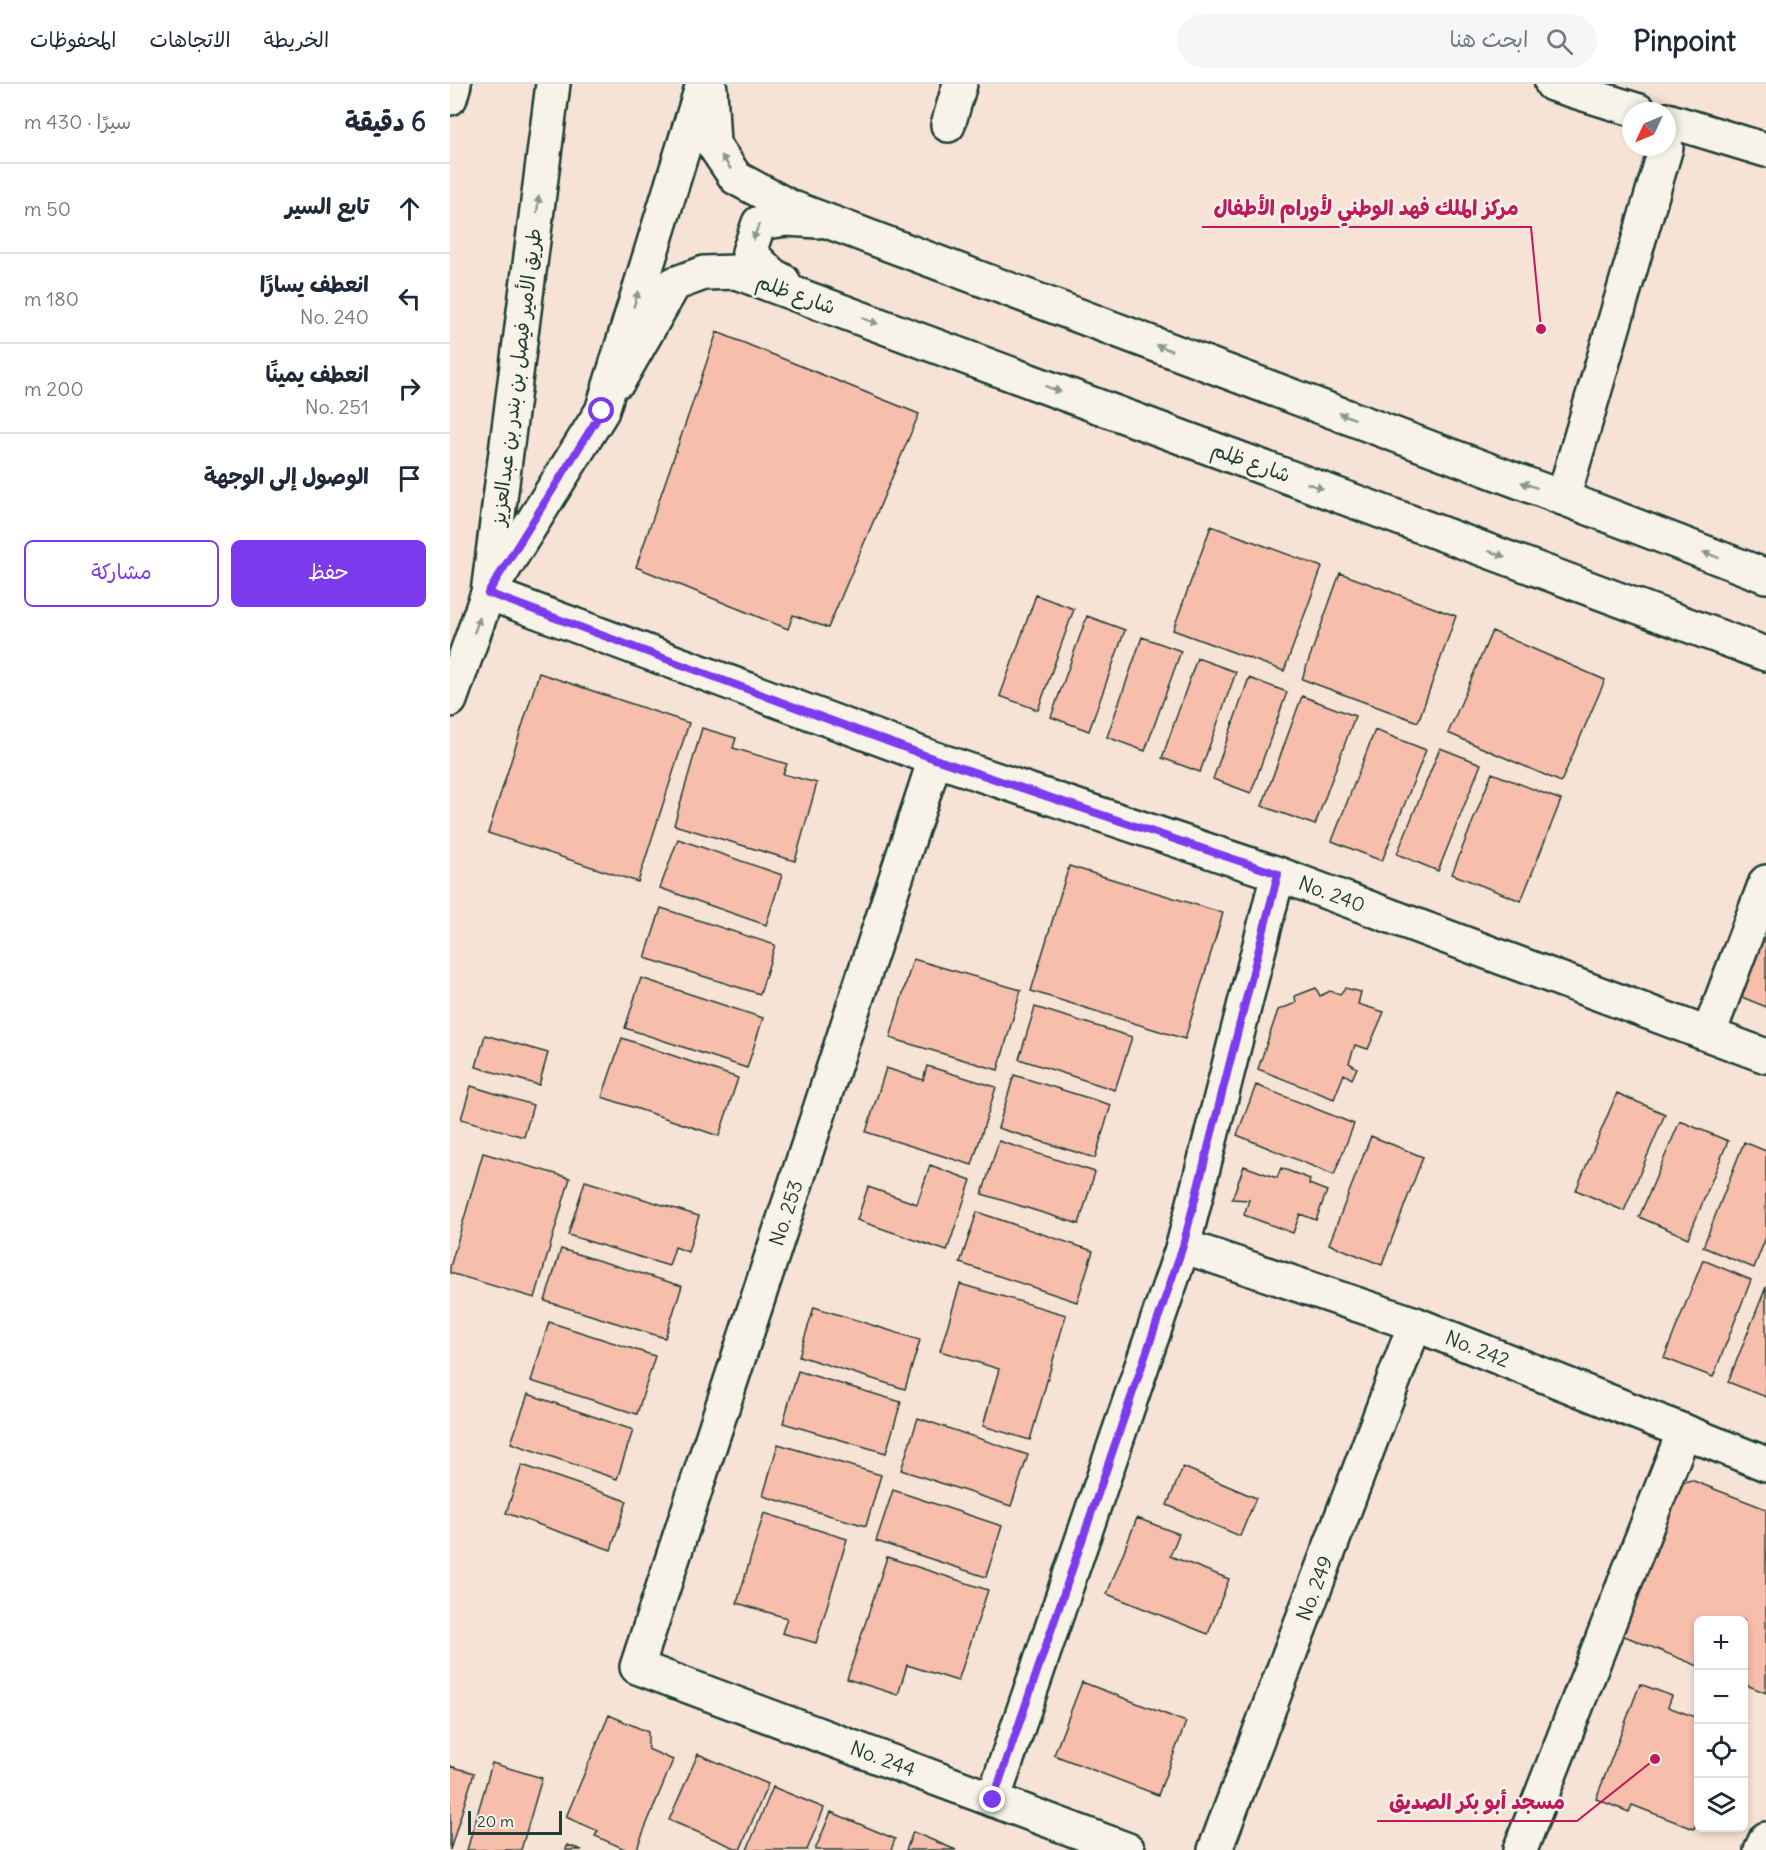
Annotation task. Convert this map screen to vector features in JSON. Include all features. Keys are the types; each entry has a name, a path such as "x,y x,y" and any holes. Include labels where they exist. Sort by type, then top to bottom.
{"street":[{"path":"450,98 454,84"},
{"name":"طريق الأمير فيصل بن بندر بن عبدالعزيز","path":"450,700 488,593 554,84"},
{"path":"488,593 602,411 704,84"},
{"path":"710,84 713,144 736,178 790,207 1766,576"},
{"path":"948,125 960,84"},
{"path":"1552,84 1622,106"},
{"path":"1676,134 1766,150"},
{"path":"1563,498 1662,156"},
{"path":"813,299 772,275 749,252 759,223 787,219 828,221"},
{"name":"شارع ظلم","path":"602,411 674,284 704,273 736,272 1766,654"},
{"name":"No. 240","path":"488,593 935,759 1278,874 1766,1056"},
{"name":"No. 253","path":"637,1667 935,759"},
{"path":"993,1800 1183,1246 1278,874"},
{"path":"1709,1033 1766,882"},
{"name":"No. 242","path":"1183,1246 1415,1324 1766,1464"},
{"name":"No. 249","path":"1215,1850 1415,1324"},
{"path":"1520,1850 1684,1431"},
{"name":"No. 244","path":"637,1667 1128,1850"},
{"path":"1761,1850 1766,1839"}],"building":[{"path":"717,332 919,414 828,628 793,615 788,629 636,567"},
{"path":"1211,526 1322,567 1284,671 1173,630"},
{"path":"1340,573 1456,616 1418,722 1302,679"},
{"path":"1036,595 1074,609 1038,710 1000,696"},
{"path":"1087,616 1125,630 1089,731 1051,717"},
{"path":"1492,631 1605,680 1561,782 1448,733"},
{"path":"1142,637 1181,651 1145,751 1107,737"},
{"path":"1197,658 1236,672 1200,772 1162,758"},
{"path":"539,673 689,723 638,882 488,833"},
{"path":"1249,678 1287,692 1251,793 1213,779"},
{"path":"1302,696 1355,716 1315,825 1262,806"},
{"path":"702,728 736,738 733,748 787,764 783,774 817,783 795,861 674,825"},
{"path":"1375,730 1426,750 1382,861 1332,841"},
{"path":"1440,748 1481,764 1438,871 1397,854"},
{"path":"1492,773 1561,800 1521,901 1452,874"},
{"path":"678,839 782,875 766,925 660,888"},
{"path":"1069,866 1223,913 1185,1039 1031,991"},
{"path":"661,908 775,945 760,994 645,958"},
{"path":"1761,940 1766,942 1766,1007 1737,995"},
{"path":"913,959 1021,990 998,1070 890,1038"},
{"path":"641,978 763,1018 747,1068 625,1028"},
{"path":"1316,988 1320,996 1330,991 1340,994 1345,988 1361,992 1358,1004 1384,1012 1368,1049 1355,1045 1349,1063 1357,1068 1352,1079 1344,1074 1334,1099 1258,1069 1278,1010 1296,1003 1295,996"},
{"path":"1035,1007 1132,1037 1115,1090 1019,1059"},
{"path":"485,1035 548,1053 539,1085 476,1067"},
{"path":"622,1038 738,1078 719,1136 602,1097"},
{"path":"927,1066 996,1087 972,1165 866,1132 886,1068 923,1080"},
{"path":"1014,1075 1111,1105 1095,1158 998,1128"},
{"path":"1256,1085 1354,1124 1334,1175 1237,1135"},
{"path":"471,1086 533,1105 524,1137 461,1119"},
{"path":"1617,1093 1665,1114 1624,1211 1576,1190"},
{"path":"1680,1121 1728,1141 1688,1238 1639,1217"},
{"path":"1371,1136 1423,1157 1382,1265 1329,1244"},
{"path":"999,1141 1095,1172 1079,1224 982,1194"},
{"path":"1744,1142 1766,1151 1766,1237 1754,1268 1703,1247"},
{"path":"483,1153 570,1178 535,1298 450,1273"},
{"path":"930,1165 971,1180 947,1251 857,1220 868,1187 917,1204"},
{"path":"1244,1166 1277,1178 1281,1168 1310,1179 1309,1184 1327,1191 1316,1220 1300,1214 1293,1233 1244,1215 1249,1200 1232,1199"},
{"path":"585,1181 699,1216 688,1252 675,1247 669,1266 568,1235"},
{"path":"977,1212 1093,1251 1077,1302 960,1263"},
{"path":"561,1249 682,1286 665,1338 545,1301"},
{"path":"1703,1260 1751,1280 1713,1377 1664,1358"},
{"path":"960,1284 1066,1315 1030,1440 983,1426 999,1369 940,1351"},
{"path":"1766,1287 1766,1397 1728,1382"},
{"path":"814,1307 920,1340 905,1389 799,1356"},
{"path":"549,1322 655,1356 637,1414 531,1381"},
{"path":"798,1371 901,1402 886,1453 783,1423"},
{"path":"528,1394 633,1430 617,1479 511,1443"},
{"path":"918,1418 1028,1455 1011,1506 901,1470"},
{"path":"778,1444 881,1475 866,1526 763,1496"},
{"path":"522,1465 627,1501 611,1550 506,1513"},
{"path":"1183,1467 1256,1498 1240,1536 1167,1505"},
{"path":"1691,1480 1766,1509 1766,1693 1748,1686 1748,1616 1694,1616 1694,1664 1617,1633 1676,1485"},
{"path":"893,1490 1002,1526 986,1577 876,1541"},
{"path":"764,1513 847,1539 816,1643 782,1633 787,1618 737,1603"},
{"path":"1137,1518 1179,1534 1170,1556 1229,1579 1208,1634 1107,1594"},
{"path":"887,1557 988,1590 958,1681 907,1665 898,1695 847,1679"},
{"path":"1082,1682 1186,1722 1158,1795 1054,1755"},
{"path":"1640,1684 1672,1696 1668,1707 1694,1717 1694,1829 1632,1805 1629,1812 1596,1799"},
{"path":"609,1715 648,1732 648,1749 673,1760 636,1850 627,1850 595,1836 598,1831 566,1817"},
{"path":"698,1754 768,1784 740,1850 669,1820"},
{"path":"492,1763 542,1778 521,1850 467,1850"},
{"path":"450,1766 474,1773 450,1850"},
{"path":"773,1787 824,1808 807,1850 747,1850"},
{"path":"831,1812 895,1839 891,1850 815,1850"},
{"path":"913,1832 956,1850 906,1850"},
{"path":"567,1845 582,1850 566,1850"}],"place":[{"name":"مركز الملك فهد الوطني لأورام الأطفال","path":"1541,329"},
{"name":"مسجد أبو بكر الصديق","path":"1655,1759"}],"route":[{"path":"602,411 488,593 935,759 1278,874 1183,1246 993,1800"}]}
